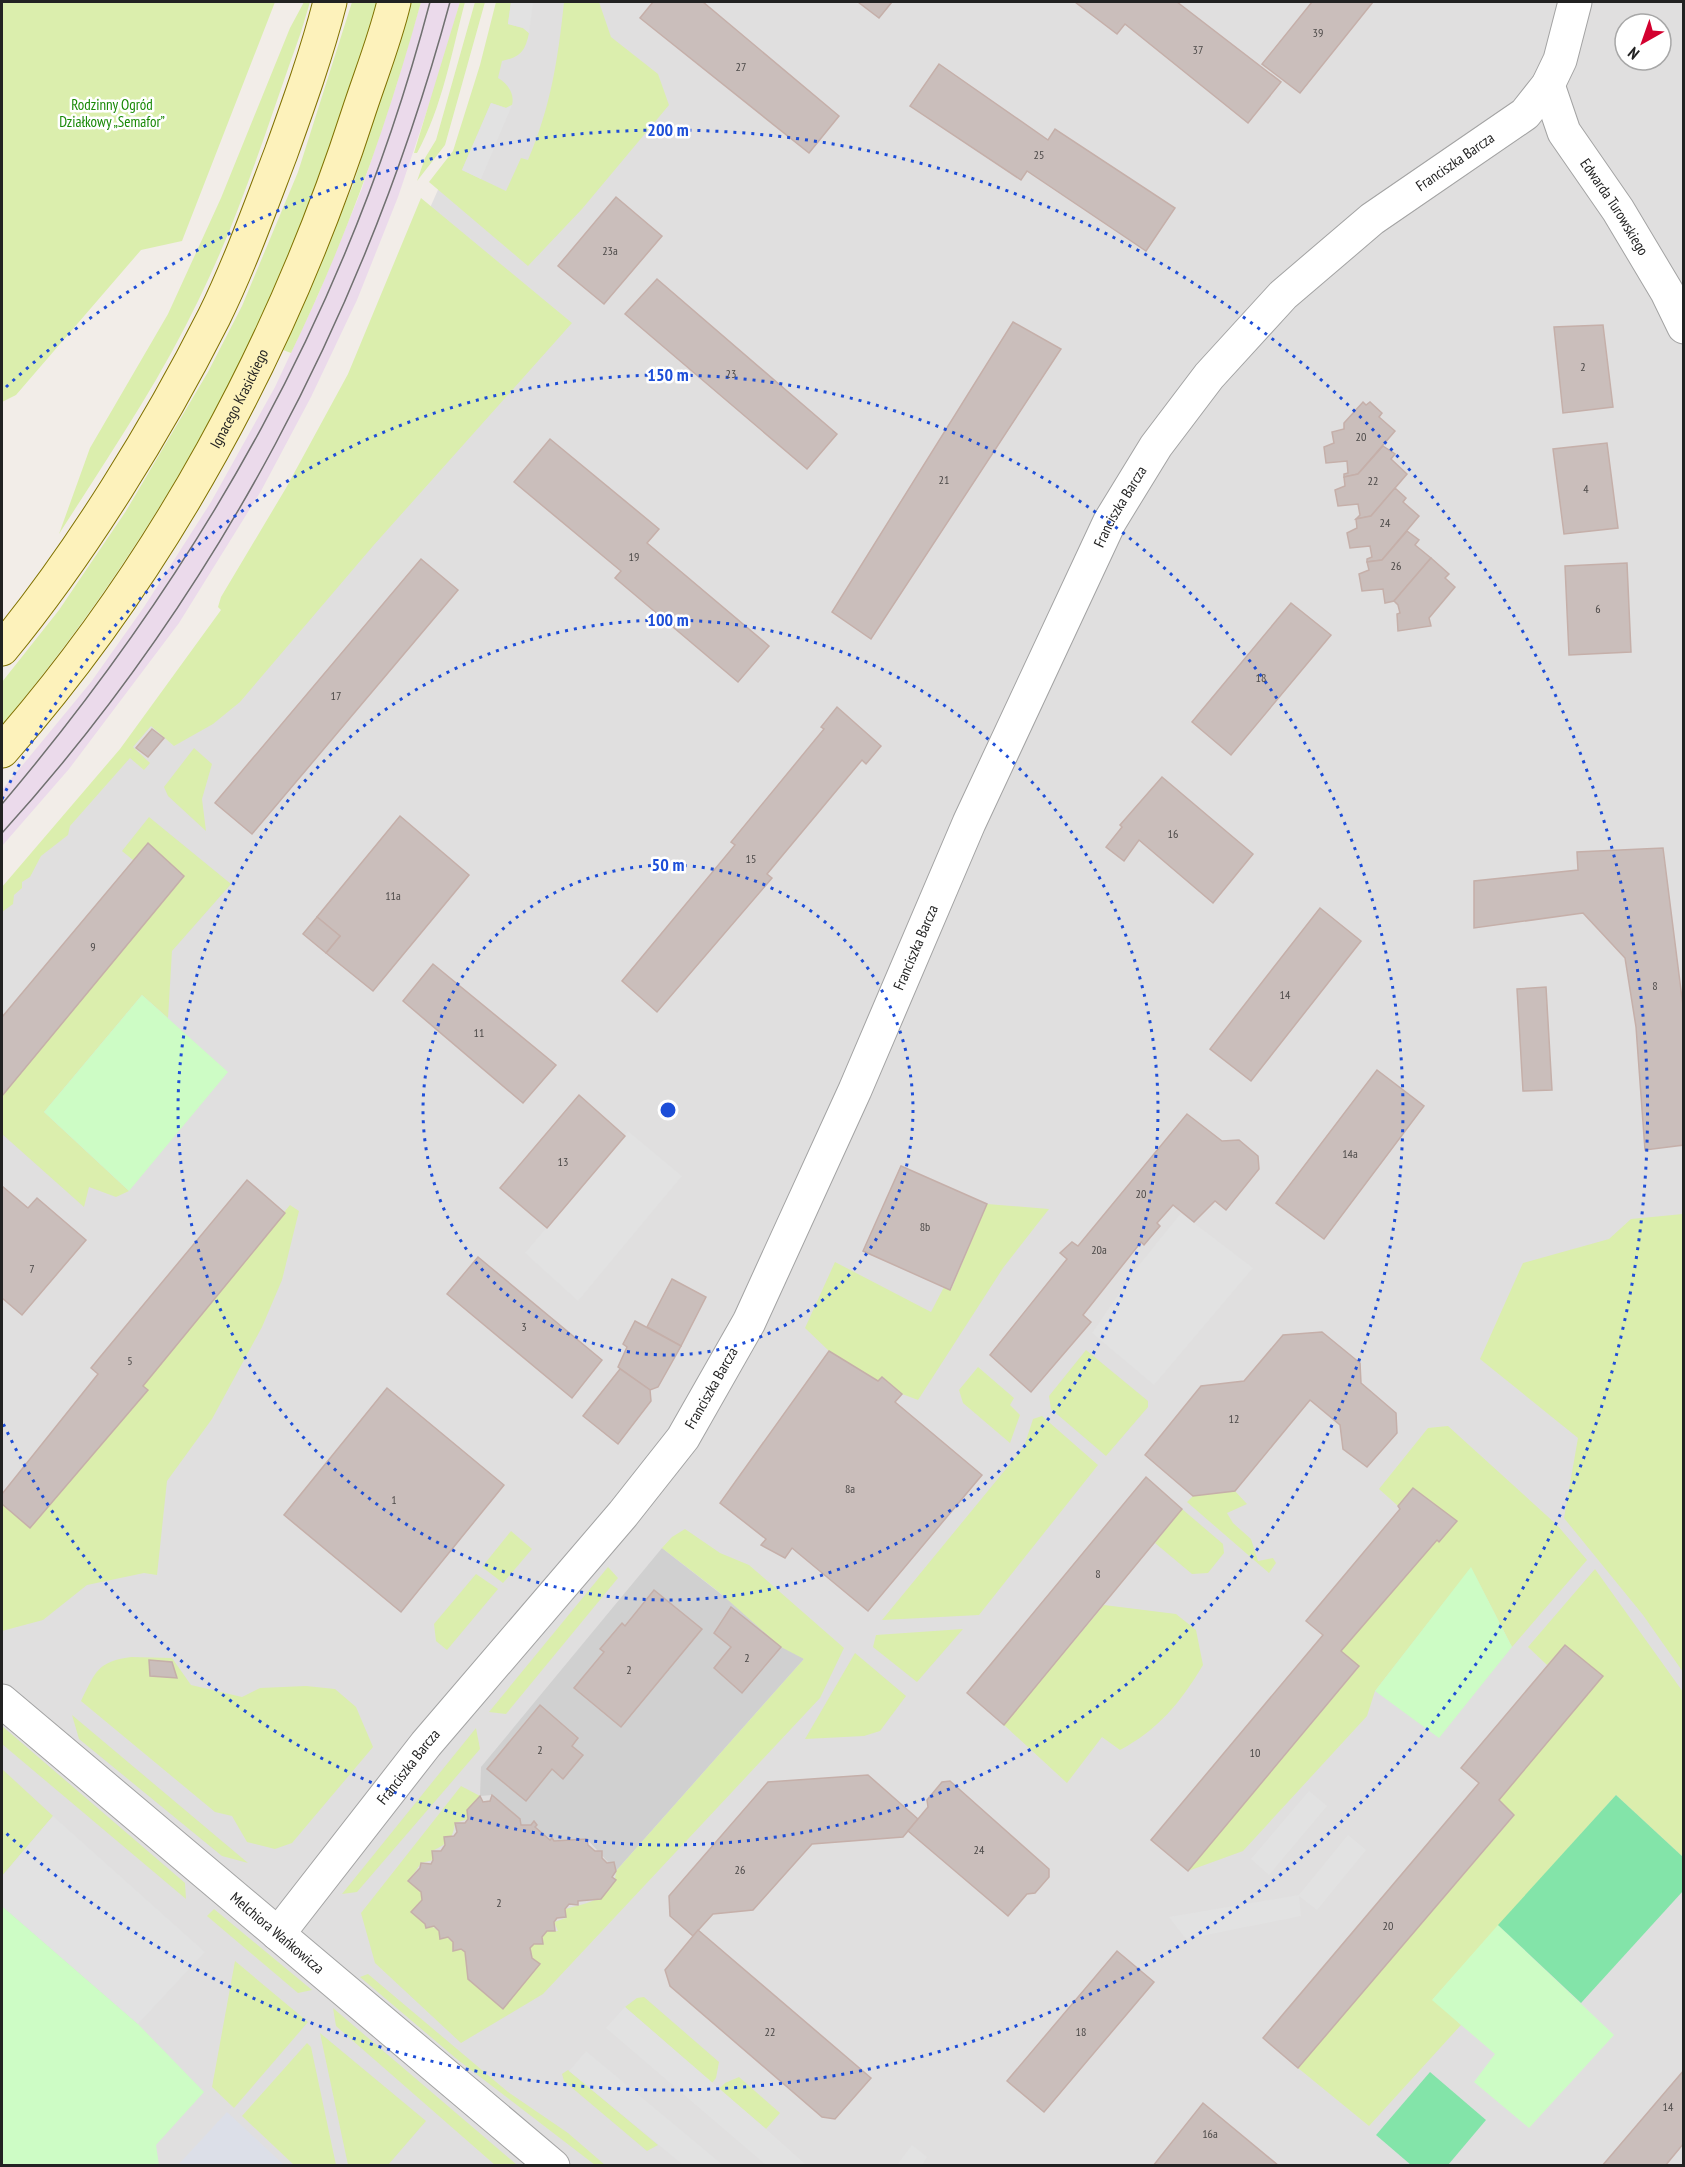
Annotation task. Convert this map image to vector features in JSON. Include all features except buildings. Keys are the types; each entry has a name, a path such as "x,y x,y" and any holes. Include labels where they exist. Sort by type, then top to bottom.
{"main road":[{"path":"2,649 75,551 143,442 214,317 249,239 300,102 330,2"},
{"name":"Ignacego Krasickiego","path":"2,751 32,717 96,633 167,528 256,369 295,286 335,188 394,2"}],"street":[{"name":"Franciszka Barcza","path":"278,1934 426,1744 622,1514 683,1438 749,1322 855,1090 969,823 1110,520 1156,446 1209,376 1283,295 1372,219 1525,114 1548,85 1560,60 1575,2"},
{"name":"Edwarda Turowskiego","path":"1548,85 1564,132 1618,210 1666,292 1683,327"},
{"name":"Melchiora Wańkowicza","path":"2,1701 553,2166"}],"shaded area":[{"path":"421,2 460,2 441,69 398,197 357,300 311,397 261,491 179,623 69,769 2,846 2,790 91,682 144,607 211,502 275,387 318,295 361,191"},
{"path":"508,2 1683,2 1683,2165 2,2165 2,888 94,788 197,647 308,484 502,45"},
{"path":"511,2 533,2 529,33 523,28 508,24"},
{"path":"491,103 506,108 512,105 481,179 462,170"},
{"path":"628,1131 682,1176 578,1301 525,1253"},
{"path":"1181,1213 1253,1268 1154,1385 1092,1333 1135,1270"},
{"path":"662,1548 804,1659 616,1871 587,1839 554,1841 531,1825 521,1825 520,1819 492,1795 480,1796 481,1767"},
{"path":"1309,1791 1327,1806 1269,1875 1251,1859"},
{"path":"53,1816 205,1952 138,2024 2,1906 2,1876"},
{"path":"1348,1835 1366,1850 1317,1910 1299,1896 1301,1916 1186,1939 1169,1917 1299,1895"},
{"path":"625,2007 805,2164 766,2165 606,2028"},
{"path":"586,2051 723,2165 683,2165 569,2071"},
{"path":"227,2112 284,2165 178,2165"},
{"path":"912,2145 927,2157 922,2165 897,2165"}],"green space":[{"name":"Rodzinny Ogród Działkowy „Semafor”","path":"2,2 275,2 182,241 141,250 16,395 2,402"},
{"path":"304,2 310,2 254,167 199,299 168,359 59,534 90,448 168,314 221,198 290,28"},
{"path":"352,2 377,2 348,101 313,197 274,292 229,384 179,474 125,561 66,645 2,725 2,682 59,610 126,511 208,372 242,306 298,172"},
{"path":"411,2 421,2 380,136 348,224 291,353 283,350 353,185"},
{"path":"460,2 465,2 440,98 426,136 417,153 414,153"},
{"path":"475,2 485,2 445,145 417,181 425,158 436,140"},
{"path":"496,2 511,2 508,24 523,28 529,33 521,53 502,61 498,78 510,89 512,105 506,108 491,103 462,170 506,191 521,158 528,160 548,101 564,2 599,2 611,37 658,74 669,105 582,209 528,266 429,182 453,151 480,65"},
{"path":"421,198 572,323 373,546 240,702 213,724 174,746 151,726 133,747 150,763 144,770 130,758 70,826 68,835 41,856 30,877 22,882 22,888 14,895 13,904 2,912 2,887 120,749 221,610 218,607 221,597 286,488 348,374"},
{"path":"194,748 212,764 202,799 206,831 168,796 164,787"},
{"path":"149,817 231,884 172,951 168,1018 142,995 44,1112 129,1191 116,1197 89,1187 84,1207 2,1134 2,1096 183,877 148,843 133,860 122,851"},
{"path":"142,995 228,1072 129,1191 44,1112"},
{"path":"987,1204 1049,1209 1003,1268 918,1400 902,1394 883,1377 878,1381 829,1351 805,1328 835,1262 931,1312 944,1287 951,1290"},
{"path":"290,1205 299,1211 282,1280 262,1327 212,1419 167,1481 157,1575 144,1573 87,1585 43,1620 2,1631 2,1504 30,1527 148,1390 143,1386"},
{"path":"1684,1214 1683,1672 1643,1615 1564,1518 1578,1438 1480,1359 1523,1263 1609,1239 1631,1219"},
{"path":"1086,1350 1148,1401 1148,1407 1106,1456 1051,1409 1049,1396"},
{"path":"978,1367 1014,1398 1010,1405 1020,1415 1010,1443 963,1403 959,1390"},
{"path":"1042,1416 1098,1465 979,1615 882,1620 1024,1447 1033,1419"},
{"path":"1448,1426 1557,1525 1587,1560 1512,1647 1471,1568 1375,1691 1367,1716 1243,1851 1188,1871 1359,1667 1341,1651 1437,1540 1439,1541 1457,1522 1413,1488 1398,1506 1379,1489 1428,1428"},
{"path":"1235,1491 1247,1504 1227,1513 1233,1523 1251,1539 1258,1561 1273,1558 1276,1563 1269,1573 1187,1502 1193,1496"},
{"path":"1182,1509 1223,1544 1224,1553 1208,1573 1192,1574 1155,1543"},
{"path":"685,1529 720,1553 749,1565 844,1648 820,1698 543,1994 461,2043 375,1963 361,1913 461,1786 480,1796 467,1810 468,1819 455,1823 453,1833 448,1840 432,1851 433,1860 421,1863 409,1881 421,1892 422,1900 411,1913 439,1931 465,1952 468,1979 503,2008 540,1964 532,1958 530,1948 534,1944 543,1944 542,1937 547,1931 558,1931 554,1922 566,1918 565,1909 591,1902 611,1888 616,1871 804,1659 781,1647 719,1592 662,1548 672,1537"},
{"path":"511,1531 532,1549 503,1583 482,1567"},
{"path":"608,1567 618,1578 506,1714 489,1712"},
{"path":"1471,1567 1512,1647 1439,1738 1375,1691"},
{"path":"1595,1569 1683,1692 1683,1857 1616,1795 1433,1999 1461,2025 1369,2126 1298,2068 1514,1816 1499,1800 1602,1676 1565,1645 1547,1665 1528,1647"},
{"path":"476,1574 498,1589 447,1650 436,1641 434,1624"},
{"path":"1104,1605 1176,1614 1196,1630 1203,1665 1177,1703 1157,1724 1120,1750 1102,1737 1067,1783 1004,1725"},
{"path":"963,1629 917,1682 873,1647 876,1635"},
{"path":"855,1653 906,1696 880,1731 864,1736 805,1739"},
{"path":"131,1657 172,1658 191,1685 242,1697 260,1688 306,1686 335,1689 356,1707 373,1747 292,1843 275,1849 247,1842 232,1816 215,1812 81,1701 94,1675 104,1665"},
{"path":"72,1715 248,1863 222,1856 79,1739"},
{"path":"2,1726 185,1883 186,1899 2,1744"},
{"path":"476,1728 480,1749 357,1892 342,1894"},
{"path":"2,1769 53,1816 2,1876"},
{"path":"1616,1795 1683,1857 1683,1891 1581,2003 1498,1925"},
{"path":"2,1906 138,2024 204,2092 156,2145 159,2165 2,2165"},
{"path":"214,1909 312,1990 298,1993 207,1916"},
{"path":"1498,1925 1614,2035 1529,2128 1474,2082 1495,2054 1432,2000"},
{"path":"235,1961 308,2022 234,2108 212,2087"},
{"path":"368,1974 508,2092 568,2133 605,2165 595,2165 458,2060 360,1977"},
{"path":"644,1997 719,2062 716,2078 712,2083 625,2007 637,1998"},
{"path":"333,2008 517,2165 495,2165 336,2026"},
{"path":"320,2033 426,2121 388,2165 348,2165"},
{"path":"307,2043 311,2047 336,2165 294,2165 242,2116"},
{"path":"568,2070 658,2145 647,2151 564,2081 562,2074"},
{"path":"1430,2072 1486,2120 1448,2165 1411,2165 1376,2135"},
{"path":"739,2077 780,2113 766,2129 719,2089 725,2083"}],"tram line":[{"path":"2,804 75,713 143,621 205,525 262,427 313,326 358,222 397,114 430,2"},
{"path":"2,833 80,742 151,646 216,547 276,444 328,337 375,228 416,116 450,2"}]}
